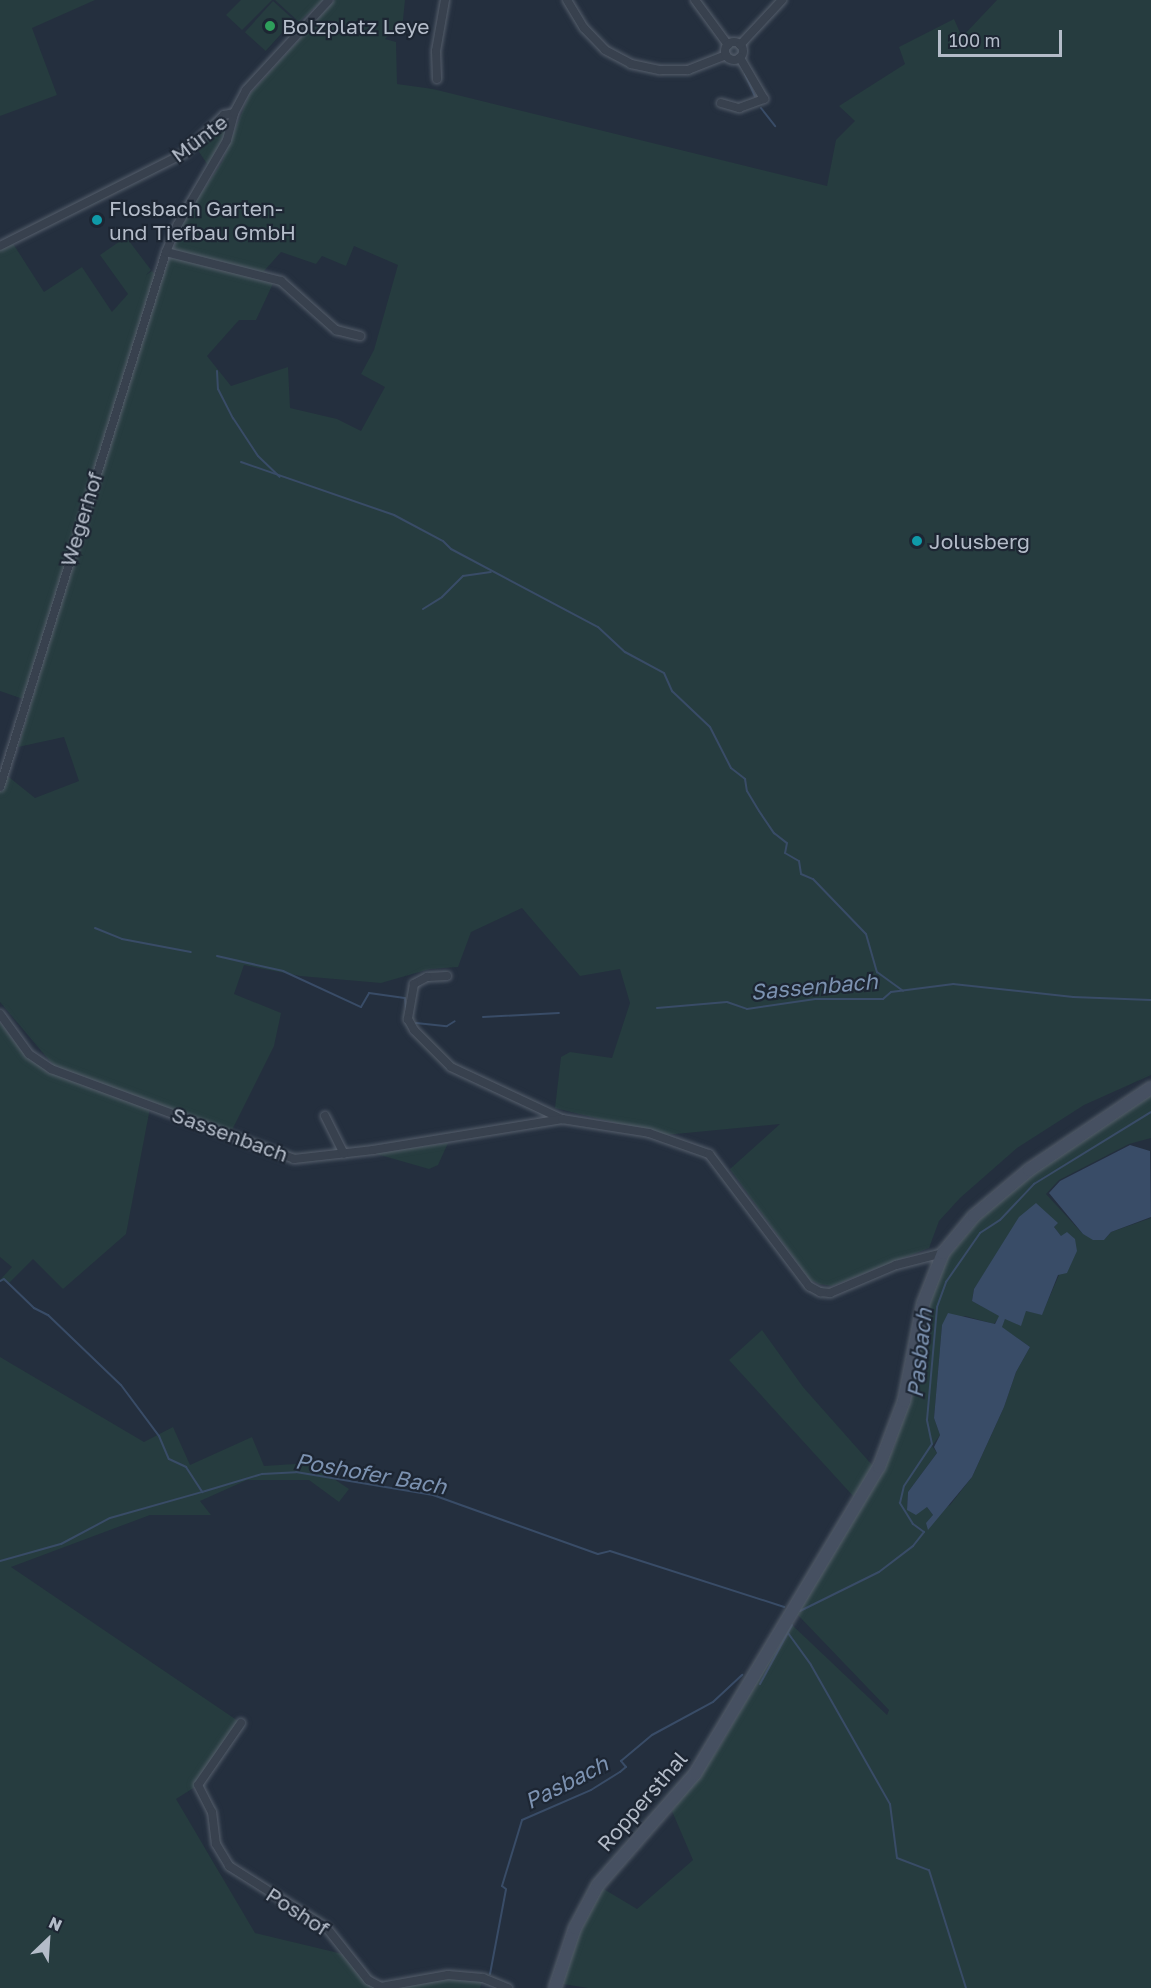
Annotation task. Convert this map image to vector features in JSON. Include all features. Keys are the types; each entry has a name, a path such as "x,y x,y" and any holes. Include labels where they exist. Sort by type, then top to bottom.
{"main road":[{"name":"Roppersthal","path":"555,1988 571,1938 598,1886 695,1774 890,1446 904,1401 923,1304 943,1253 974,1216 1029,1170 1151,1088"}],"street":[{"name":"Münte","path":"0,246 185,153 224,115 234,113 246,90 329,0"},
{"path":"437,79 436,51 445,0"},
{"path":"567,0 584,28 605,50 631,64 660,70 688,70 726,55"},
{"path":"695,0 728,45 726,55"},
{"path":"721,104 739,108 764,99 740,58 740,45 782,0"},
{"path":"728,45 740,45"},
{"path":"726,55 732,60 740,58"},
{"name":"Wegerhof","path":"0,787 166,252 178,224 227,140 234,113"},
{"path":"166,252 281,281 323,314 336,330 360,336"},
{"name":"Sassenbach","path":"447,976 427,977 414,984 408,1019 414,1030 451,1067 561,1119 649,1133 709,1154 809,1286 820,1292 830,1293 905,1262 943,1253"},
{"name":"Sassenbach","path":"0,1014 29,1054 51,1069 294,1159 345,1154 561,1119"},
{"path":"325,1116 345,1154"},
{"name":"Poshof","path":"242,1723 198,1785 212,1812 216,1844 229,1866 244,1879 275,1892 326,1927 368,1980 381,1987 448,1975 483,1978 508,1988"}],"green space":[{"path":"0,0 95,0 32,28 57,95 0,116"},
{"path":"241,0 272,0 242,30 226,15"},
{"path":"275,0 323,0 299,22"},
{"path":"335,0 405,0 403,20 385,39 396,42 397,84 433,89 827,186 836,140 855,121 839,106 905,64 899,47 954,19 962,37 997,0 1151,0 1151,1075 1084,1105 1017,1148 960,1198 939,1221 929,1248 832,1286 819,1284 810,1280 730,1169 780,1124 665,1135 555,1108 561,1057 570,1052 612,1058 630,1003 620,969 580,976 522,908 471,932 458,967 430,969 381,983 300,976 244,965 234,994 281,1013 274,1046 231,1132 54,1066 0,1002 0,788 5,774 35,798 79,781 64,737 18,747 112,431 168,261 188,213 222,162 249,95","holes":["354,246 398,265 374,350 361,374 385,387 361,431 337,419 290,408 288,367 231,386 207,356 239,320 256,320 276,277 264,271 281,252 316,264 322,256 346,266"]},
{"name":"Bolzplatz Leye","path":"273,1 294,20 266,51 245,32"},
{"path":"222,119 228,121 226,132 210,168 197,149"},
{"path":"126,237 151,270 146,275 152,271 156,275 23,699 0,691 0,249 12,242 44,292 82,267 112,312 128,294 100,255"},
{"path":"0,1022 21,1050 43,1068 150,1108 126,1234 63,1289 33,1259 9,1283 0,1280 12,1267 0,1257"},
{"path":"1151,1095 1151,1138 1129,1144 1059,1180 1046,1194 1083,1234 1104,1240 1111,1232 1151,1218 1151,1988 588,1988 563,1984 570,1952 602,1888 637,1909 693,1860 672,1811 719,1748 790,1623 887,1715 889,1710 796,1613 894,1448 935,1283 949,1256 979,1220 1032,1171","holes":["1058,1223 1054,1227 1061,1236 1059,1275 1042,1314 1026,1311 1005,1319 1001,1327 1030,1347 1016,1372 1004,1407 972,1477 950,1505 933,1515 927,1507 907,1510 908,1492 937,1453 932,1446 940,1435 934,1418 942,1325 965,1316 994,1324 1000,1316 972,1301 974,1289 992,1263"]},
{"path":"448,1143 438,1165 429,1169 373,1153"},
{"path":"762,1330 803,1387 873,1466 854,1497 729,1360"},
{"path":"0,1357 144,1442 173,1427 190,1465 252,1437 264,1466 310,1463 349,1489 339,1502 309,1480 247,1480 200,1501 211,1515 150,1515 11,1567 241,1723 198,1785 176,1799 255,1933 351,1956 381,1987 427,1976 483,1978 480,1988 0,1988"}],"water":[{"path":"1130,1145 1150,1151 1151,1217 1111,1232 1104,1240 1093,1240 1083,1234 1049,1193 1060,1181"},
{"path":"1036,1203 1058,1223 1054,1227 1061,1236 1067,1232 1075,1239 1077,1251 1067,1273 1058,1275 1042,1315 1026,1311 1021,1326 1005,1319 1002,1327 1030,1347 1016,1372 1004,1407 972,1477 928,1530 926,1523 933,1515 927,1507 916,1515 907,1510 908,1492 937,1453 934,1447 940,1435 934,1418 942,1325 948,1313 995,1324 999,1316 972,1301 974,1289 1019,1217"}],"waterway":[{"path":"745,74 755,96"},
{"path":"761,108 775,126"},
{"path":"217,371 218,389 233,418 258,456 280,477"},
{"path":"241,462 394,515 443,541 451,549 598,627 625,652 664,673 672,691 710,727 731,768 745,779 747,791 759,811 774,833 787,843 785,853 799,861 801,874 813,879 866,934 877,972 903,991"},
{"path":"423,609 442,597 463,576 491,572"},
{"path":"95,928 122,939 191,952"},
{"name":"Sassenbach","path":"217,956 283,971 361,1007 369,993 405,998 406,1010"},
{"name":"Sassenbach","path":"657,1008 727,1002 747,1009 815,999 883,999 891,992 953,984 1073,997 1151,1000"},
{"name":"Sassenbach","path":"483,1017 559,1013"},
{"name":"Sassenbach","path":"416,1023 447,1026 455,1021"},
{"name":"Pasbach","path":"800,1611 879,1572 913,1546 924,1532 913,1524 900,1503 904,1486 932,1444 927,1420 937,1307 946,1282 980,1233 1000,1220 1034,1184 1151,1112"},
{"name":"Poshofer Bach","path":"0,1281 4,1279 34,1308 48,1315 121,1385 159,1436 169,1459 186,1467 202,1492 262,1474 296,1472 433,1495 598,1554 610,1551 784,1607"},
{"path":"0,1561 61,1544 110,1518 202,1492"},
{"name":"Pasbach","path":"760,1684 792,1625"},
{"path":"788,1633 811,1665 890,1804 897,1858 929,1870 966,1988"},
{"name":"Pasbach","path":"490,1974 506,1889 502,1886 522,1820 591,1790 620,1772 626,1767 621,1761 652,1735 713,1702 742,1675"}],"place":[{"name":"Bolzplatz Leye","path":"270,26"},
{"name":"Flosbach Garten- und Tiefbau GmbH","path":"97,220"},
{"name":"Jolusberg","path":"917,541"}]}
